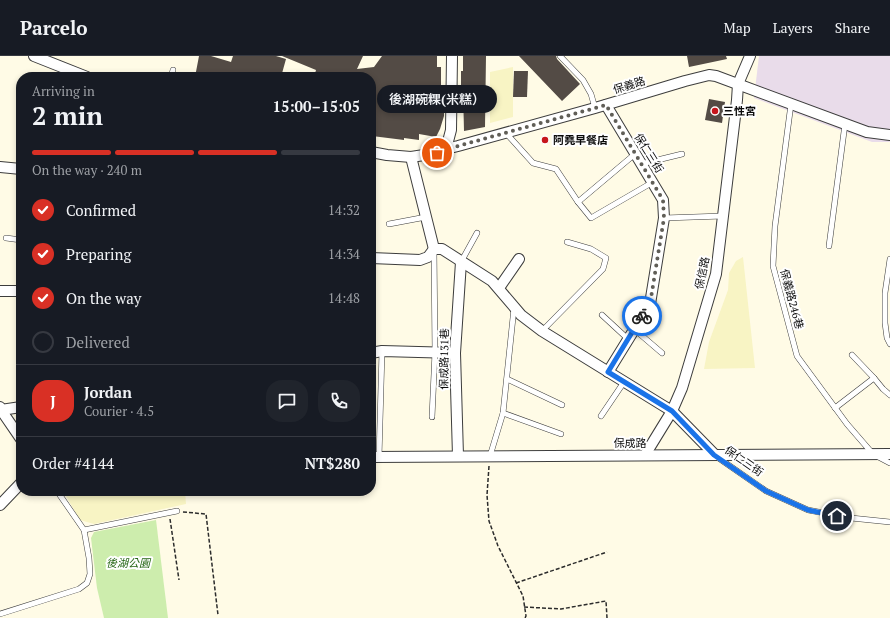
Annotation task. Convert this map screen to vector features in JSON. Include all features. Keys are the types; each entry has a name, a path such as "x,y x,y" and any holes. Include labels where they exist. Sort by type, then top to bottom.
{"street":[{"path":"34,56 74,72"},
{"path":"446,149 451,130 452,56"},
{"name":"保信路","path":"645,455 672,411 682,388 716,274 738,84 750,56"},
{"name":"保義路","path":"376,153 387,156 411,157 437,153 446,149 709,75 716,76 866,132 890,135"},
{"name":"保仁三街","path":"606,105 663,200 664,218 650,304 608,372"},
{"path":"376,258 420,260 428,256 434,249 411,157"},
{"path":"0,167 16,169"},
{"name":"保仁三街","path":"434,249 442,249 492,281 521,315 542,331 672,411 714,455"},
{"path":"499,288 519,259"},
{"name":"保成路131巷","path":"458,456 455,353 461,262"},
{"path":"0,291 16,291"},
{"path":"376,352 455,353"},
{"path":"16,408 1,412 16,432"},
{"name":"保成路","path":"376,457 890,454"},
{"path":"0,505 16,488"}],"lane":[{"path":"560,56 583,80 591,94 595,108"},
{"name":"保義路246巷","path":"791,104 775,226 773,266 797,356 847,424 873,454 890,463"},
{"path":"828,246 845,124"},
{"path":"506,133 532,163 556,169 578,202 591,218 653,182"},
{"path":"578,202 635,154"},
{"path":"641,164 682,154"},
{"path":"389,224 426,216"},
{"path":"664,218 723,216"},
{"path":"461,262 477,233"},
{"path":"6,238 16,239"},
{"path":"542,331 602,270 606,258 591,249 567,242"},
{"path":"432,417 435,352 434,249"},
{"path":"890,259 885,293 885,323 887,338 890,344"},
{"path":"490,456 503,412 514,307"},
{"path":"602,315 628,339"},
{"path":"634,329 662,353"},
{"path":"376,442 382,351"},
{"path":"852,355 890,395"},
{"path":"835,408 874,378"},
{"path":"507,379 562,405"},
{"path":"601,416 624,382"},
{"path":"503,412 561,434"},
{"name":"保仁三街","path":"714,455 766,491 808,510 851,518 890,522"},
{"path":"0,614 79,589 87,583 90,574 84,530 60,496"},
{"path":"84,530 178,511"}],"path":[{"path":"490,456 487,495 489,521 498,546 523,596 525,618"},
{"path":"178,511 206,514 218,616"},
{"path":"169,513 179,580"},
{"path":"516,583 607,552"},
{"path":"524,607 561,609 606,601 607,618"}],"shaded area":[{"path":"759,56 890,56 890,142 872,142 754,98"},
{"path":"513,67 513,117 490,123 490,72"},
{"path":"743,257 755,368 704,369 709,342 728,290 729,273 736,261"},
{"path":"66,496 185,496 186,504 94,524 80,520"}],"green space":[{"name":"後湖公園","path":"156,520 168,618 104,618 97,588 91,538 94,532"}],"building":[{"path":"199,56 211,56 231,62 233,56 276,56 286,59 282,72 196,72"},
{"path":"282,56 363,56 357,69 374,67 382,56 437,56 437,67 441,67 441,89 444,89 444,116 436,137 419,134 419,140 404,138 404,140 376,136 376,72 315,72 316,70"},
{"path":"463,56 486,56 485,127 464,131 463,90 461,90"},
{"path":"519,56 556,56 580,84 562,101"},
{"path":"687,56 726,56 727,59 689,67"},
{"path":"514,71 528,71 527,97 513,97"},
{"name":"三性宮","path":"709,99 725,102 722,123 705,120"}],"way so far":[{"path":"437,153 446,149 606,105 663,200 664,218 650,304 642,316"}],"place":[{"name":"三性宮","path":"715,111"},
{"name":"阿堯早餐店","path":"545,140"},
{"name":"後湖碗粿(米糕）","path":"437,153"}],"route":[{"path":"642,316 608,372 672,411 714,455 766,491 808,510 837,516"}]}
